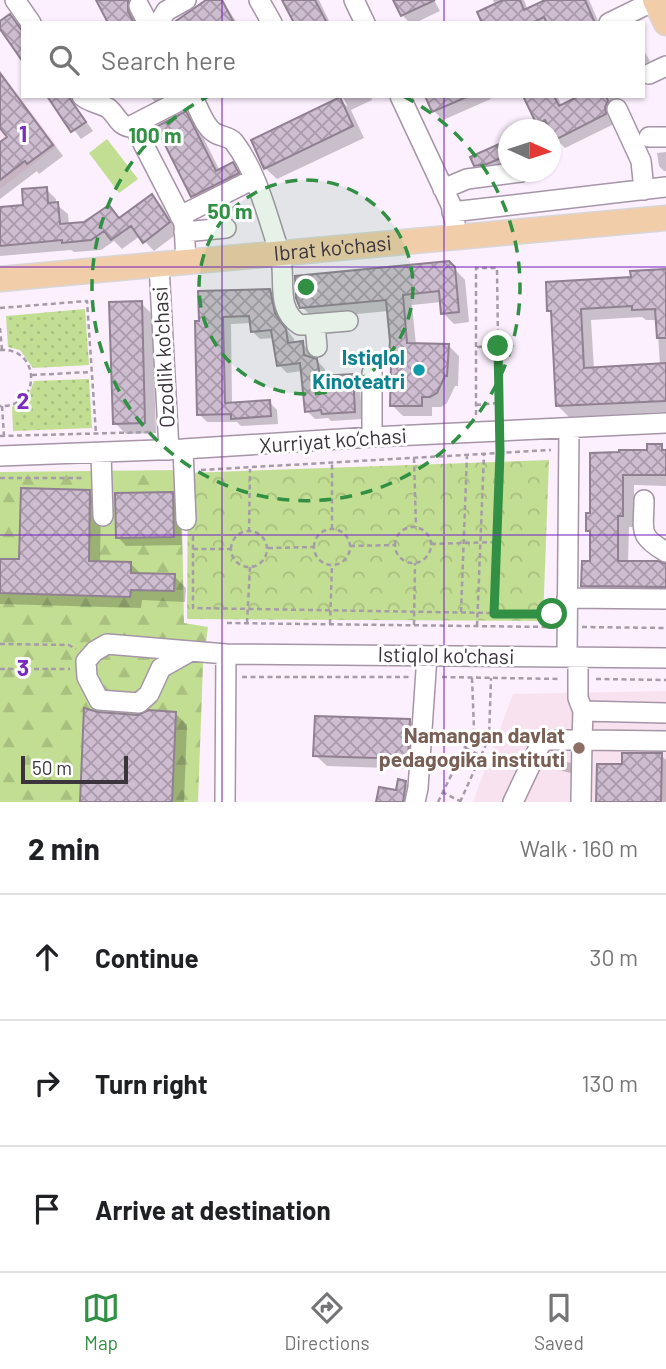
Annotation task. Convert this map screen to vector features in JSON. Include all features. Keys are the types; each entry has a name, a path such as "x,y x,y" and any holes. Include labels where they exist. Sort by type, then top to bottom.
{"main road":[{"path":"655,0 666,23"},
{"name":"Ibrat ko'chasi","path":"0,279 280,253 455,224 666,218"}],"street":[{"path":"15,0 30,21"},
{"path":"160,21 166,11 186,0"},
{"path":"259,0 271,21"},
{"path":"354,0 364,21"},
{"path":"613,21 655,0"},
{"path":"84,98 105,106 124,126 134,126 187,98"},
{"path":"192,98 211,130 233,141 262,195 280,253 286,309 293,320 300,325 348,321"},
{"path":"401,98 443,189 455,224 666,187"},
{"path":"617,110 641,160 645,190"},
{"path":"134,126 182,224 186,262"},
{"path":"443,189 467,179 498,175"},
{"path":"182,224 254,179"},
{"path":"182,224 226,228"},
{"name":"Ozodlik ko'chasi","path":"159,265 176,450 184,471 189,528"},
{"path":"315,324 317,346"},
{"path":"372,373 372,438"},
{"name":"Xurriyat ko‘chasi","path":"0,456 98,443 176,450 666,423"},
{"path":"569,429 567,598 559,620 578,679 578,698 583,712 581,802"},
{"path":"98,443 103,516"},
{"path":"644,500 644,535 666,552"},
{"path":"567,598 666,599"},
{"name":"Istiqlol ko'chasi","path":"191,651 161,668 149,694 139,703 99,700 87,677 86,661 95,650 107,644 191,651 226,654 666,658"},
{"path":"225,802 226,654"},
{"path":"415,802 427,656"},
{"path":"583,712 666,713"},
{"path":"513,802 540,745 546,740 666,741"}],"path":[{"path":"475,454 476,268 497,268 500,453 494,614"},
{"path":"0,309 87,301 98,443"},
{"path":"0,328 1,350 15,352 23,358 32,375 28,392 23,399 15,404 1,406 4,436"},
{"path":"476,347 498,346"},
{"path":"32,375 91,372"},
{"path":"476,405 499,403"},
{"path":"184,471 562,449"},
{"path":"477,626 484,454"},
{"path":"461,613 467,455"},
{"path":"414,458 416,527"},
{"path":"332,463 332,529"},
{"path":"248,532 250,467"},
{"path":"0,478 102,478"},
{"path":"416,527 426,533 431,544 428,555 415,563 403,560 396,551 399,534 416,527"},
{"path":"189,528 193,549 193,608 477,613 666,628"},
{"path":"332,529 345,535 349,546 343,561 332,565 321,562 314,547 318,536 332,529"},
{"path":"248,532 262,537 267,548 260,563 250,567 235,560 231,549 235,538 248,532"},
{"path":"431,544 497,542"},
{"path":"349,546 396,545"},
{"path":"267,548 314,547"},
{"path":"193,549 231,549"},
{"path":"414,625 415,563"},
{"path":"330,624 332,565"},
{"path":"247,624 250,567"},
{"path":"227,623 477,626 559,620"},
{"path":"0,644 69,645 81,651"},
{"path":"0,669 78,669"},
{"path":"225,677 666,680"},
{"path":"438,802 474,729 472,678"},
{"path":"442,792 460,802 489,738 491,678"},
{"path":"466,748 481,756"}],"shaded area":[{"path":"0,70 57,146 0,189"},
{"name":"Namangan davlat pedagogika instituti","path":"666,691 666,802 473,802 513,694"}],"green space":[{"path":"107,139 138,179 119,193 89,153"},
{"path":"85,309 89,365 33,368 20,350 8,347 6,316"},
{"path":"89,379 92,428 13,431 12,407 28,397 34,381"},
{"path":"549,460 543,621 187,619 188,473"},
{"path":"181,470 184,623 208,627 203,664 198,802 0,802 0,472"}],"building":[{"path":"96,0 128,0 128,11 133,21 107,21"},
{"path":"206,0 222,0 233,21 176,21"},
{"path":"282,0 315,0 326,21 293,21"},
{"path":"393,0 435,0 401,16"},
{"path":"503,0 520,0 524,10 545,0 585,0 594,21 546,21 544,17 536,21 481,21 477,12"},
{"path":"10,14 21,29 21,59 0,29 0,21"},
{"path":"0,73 53,145 0,180 0,142 7,137 0,128"},
{"path":"48,98 69,98 86,122 71,132"},
{"path":"338,98 340,98 353,126 264,169 251,140"},
{"path":"426,98 464,98 432,112"},
{"path":"524,98 555,98 559,106 575,98 607,98 606,114 561,137 561,119 534,119"},
{"path":"186,111 216,171 233,162 239,173 191,197 156,127"},
{"path":"498,144 498,159 474,166 470,157"},
{"path":"47,187 48,203 58,202 60,224 84,222 109,205 119,218 152,194 170,222 143,243 131,226 111,240 104,231 91,240 0,246 0,207 23,205 22,189"},
{"path":"449,261 455,267 459,312 441,314 439,291 403,295 407,343 449,344 447,376 437,393 422,397 422,406 390,406 391,364 388,364 390,342 386,300 300,308 296,298 295,276"},
{"path":"666,269 666,338 657,338 655,309 632,310 632,306 581,309 584,368 666,363 666,401 556,406 551,311 547,311 546,282 631,277 630,271"},
{"path":"270,289 275,313 286,329 288,343 303,341 304,355 317,359 320,376 353,374 355,412 305,412 300,363 277,366 271,330 251,332 249,316 223,317 225,403 270,400 271,416 231,419 231,414 197,415 195,321 199,321 198,291"},
{"path":"142,301 145,423 113,424 109,302"},
{"path":"647,444 662,444 662,450 666,450 666,475 623,475 623,516 618,516 618,561 658,561 666,564 666,587 581,586 582,561 590,561 590,531 586,531 586,513 590,513 590,453 647,450"},
{"path":"21,488 90,490 89,561 131,562 131,573 175,574 174,591 131,590 130,597 0,593 0,559 19,559"},
{"path":"173,492 174,537 116,538 115,493"},
{"path":"84,708 98,712 138,715 149,710 176,712 172,802 80,802"},
{"path":"315,716 410,719 408,759 313,756"},
{"path":"622,753 662,753 661,802 596,802 597,764 622,764"},
{"path":"398,779 406,781 403,802 376,802 379,787 396,790"}],"place":[{"name":"Istiqlol Kinoteatri","path":"419,370"},
{"name":"Namangan davlat pedagogika instituti","path":"579,748"}],"route":[{"path":"498,346 500,453 494,614 552,614"}]}
